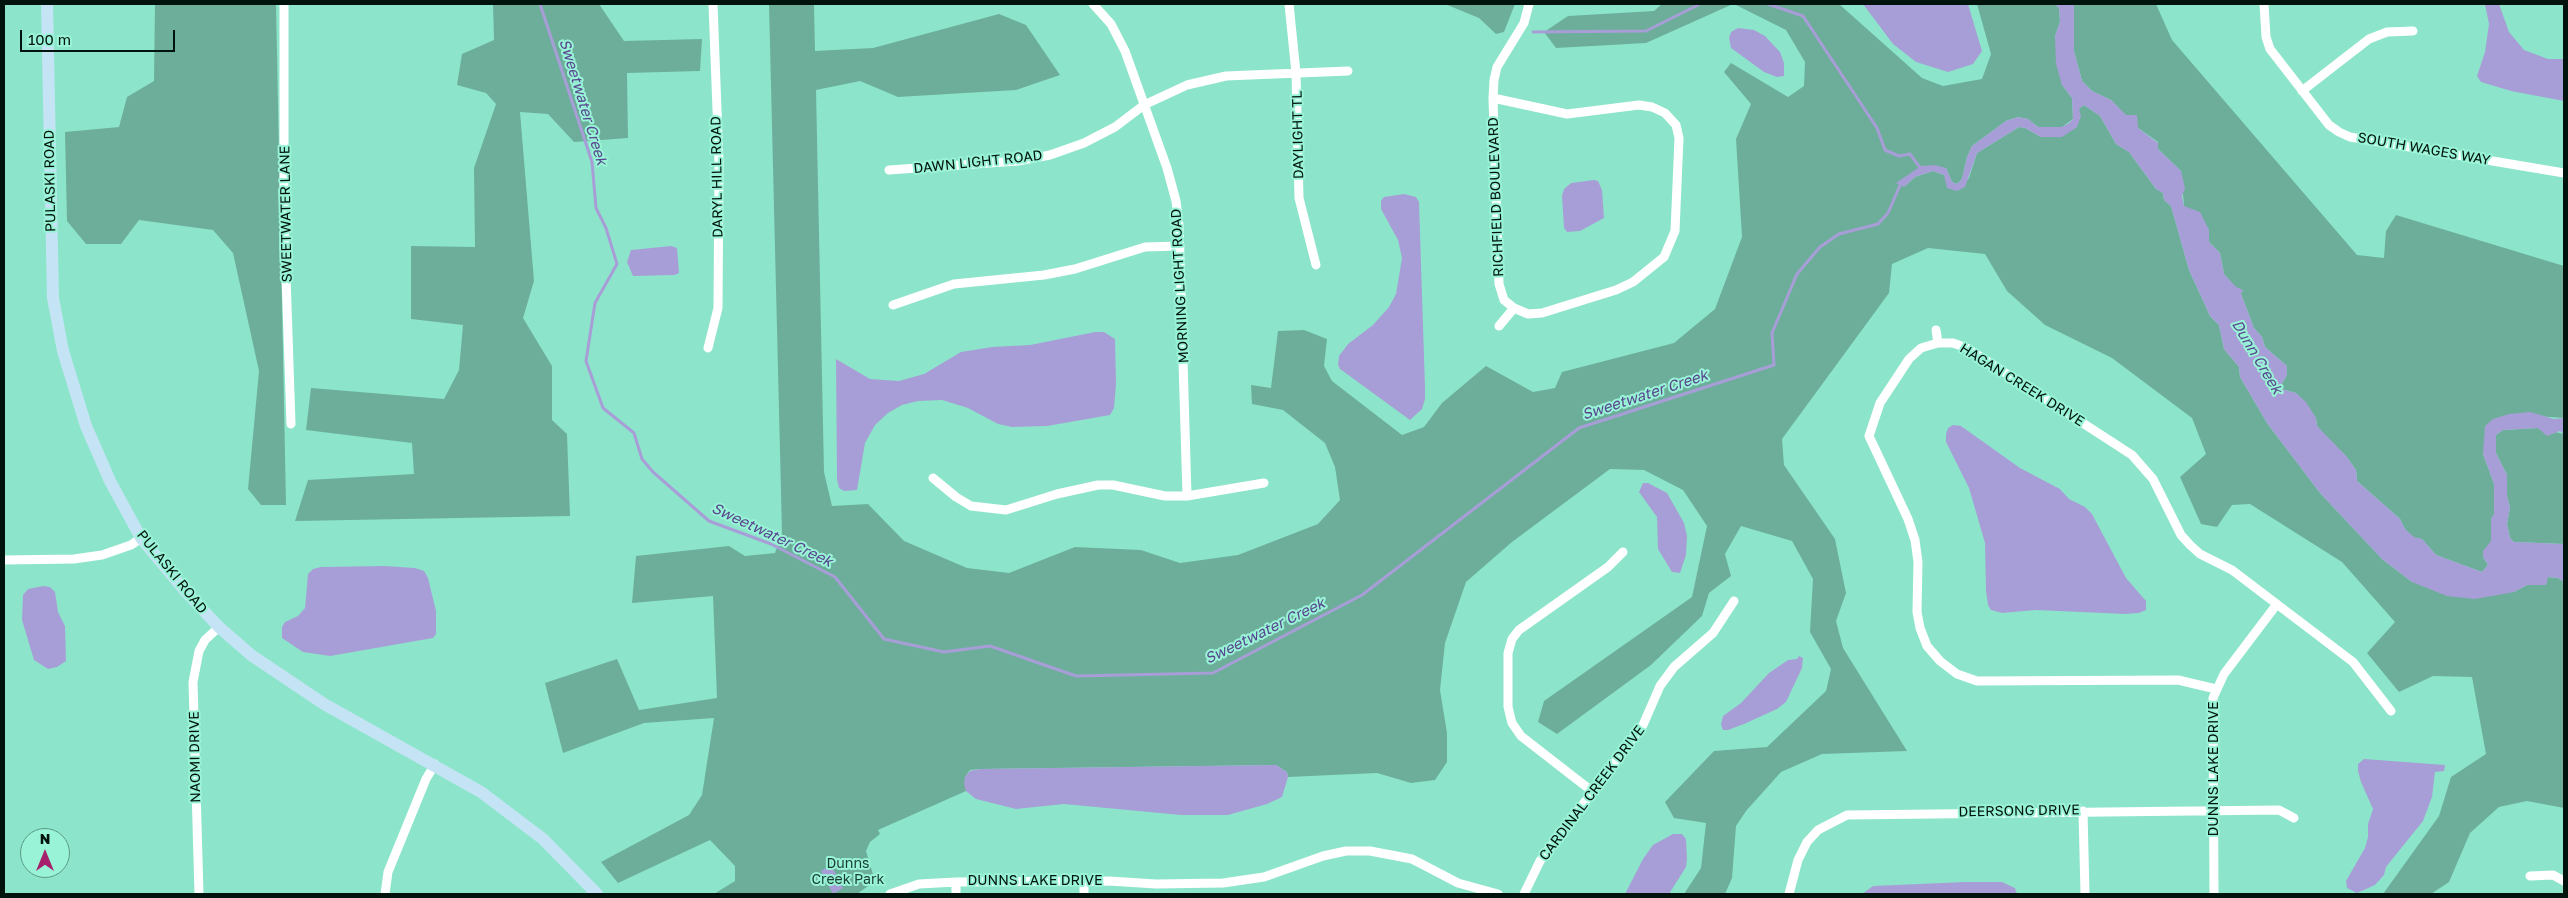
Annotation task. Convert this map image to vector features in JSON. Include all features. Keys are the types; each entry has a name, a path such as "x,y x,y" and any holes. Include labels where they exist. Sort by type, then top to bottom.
{"main road":[{"name":"PULASKI ROAD","path":"47,4 53,298 63,351 86,426 110,481 142,538 186,592 219,627 251,655 289,683 481,792 528,826 597,894"}],"street":[{"name":"SWEETWATER LANE","path":"284,4 284,216 291,424"},
{"name":"DARYL HILL ROAD","path":"708,348 718,308 719,163 713,4"},
{"name":"MORNING LIGHT ROAD","path":"1093,4 1111,24 1125,51 1167,168 1176,201 1180,246 1187,496"},
{"name":"DAYLIGHT TL","path":"1289,4 1296,73 1299,198 1316,265"},
{"name":"RICHFIELD BOULEVARD","path":"1493,98 1567,114 1639,105 1652,107 1666,113 1676,125 1678,138 1675,231 1664,257 1632,282 1616,290 1542,313 1528,314 1514,308 1504,300 1499,284 1493,98 1497,67 1524,23 1529,4"},
{"name":"SOUTH WAGES WAY","path":"2264,4 2266,37 2270,49 2329,125 2350,137 2564,173"},
{"path":"2302,91 2369,39 2387,32 2413,31"},
{"name":"DAWN LIGHT ROAD","path":"889,170 1018,161 1050,155 1084,143 1115,127 1144,104 1188,85 1226,76 1348,71"},
{"path":"893,305 954,284 1044,275 1075,269 1145,247 1180,246"},
{"path":"1499,326 1514,308"},
{"path":"1936,330 1938,343 1921,348 1909,359 1880,403 1869,436 1915,540 1918,562 1917,612 1920,628 1927,646 1940,662 1957,674 1977,681 2178,680 2216,689"},
{"name":"HAGAN CREEK DRIVE","path":"1938,343 1953,343 1967,348 2132,455 2153,480 2181,536 2190,545 2200,554 2232,570 2353,662 2391,712"},
{"path":"933,478 956,498 971,506 1006,510 1057,494 1098,485 1113,485 1165,496 1187,496 1264,483"},
{"path":"4,560 74,559 102,555 131,545 142,538"},
{"path":"1593,792 1521,736 1512,723 1508,707 1508,653 1512,639 1519,630 1608,567 1623,552"},
{"name":"CARDINAL CREEK DRIVE","path":"1524,894 1540,861 1643,725 1660,686 1674,667 1713,633 1734,600"},
{"name":"DUNNS LAKE DRIVE","path":"2214,894 2212,712 2216,689 2224,674 2277,604"},
{"name":"NAOMI DRIVE","path":"199,894 193,682 199,651 205,640 219,627"},
{"path":"385,894 388,872 434,764"},
{"name":"DEERSONG DRIVE","path":"1789,894 1798,860 1807,842 1818,830 1847,815 2279,810 2294,818"},
{"path":"2083,811 2084,894"},
{"name":"DUNNS LAKE DRIVE","path":"890,894 919,884 956,882 1084,881 1156,884 1245,881 1283,871 1323,856 1346,851 1370,851 1412,859 1458,883 1498,894"},
{"path":"2530,876 2553,875 2564,881"},
{"path":"1084,881 1084,894"},
{"path":"956,882 956,894"}],"green space":[{"path":"155,4 276,4 286,505 261,505 248,489 259,371 233,253 213,230 139,220 121,244 86,244 67,221 65,132 119,127 127,97 154,81"},
{"path":"493,4 599,4 624,41 702,39 700,71 627,73 628,138 574,142 548,114 520,112 534,281 523,318 552,366 552,420 567,434 570,516 295,521 308,480 414,474 412,443 306,430 311,388 444,399 459,370 463,325 411,319 411,246 475,247 474,168 496,104 486,93 457,85 462,54 494,40"},
{"name":"Dunns Creek Park","path":"769,4 814,4 815,51 873,48 999,14 1026,25 1060,75 1016,90 898,97 860,81 816,90 824,472 832,506 868,504 904,541 967,568 1009,573 1075,547 1141,550 1180,563 1238,555 1318,524 1340,500 1335,467 1325,443 1283,410 1252,404 1251,385 1271,388 1278,331 1304,330 1327,339 1324,366 1332,381 1402,435 1424,427 1442,403 1486,366 1533,392 1555,388 1562,372 1674,343 1715,309 1742,237 1736,139 1751,104 1724,72 1731,63 1788,97 1804,86 1805,62 1786,30 1734,4 1839,4 1922,78 1943,86 1982,79 1991,54 1977,4 2055,4 2059,8 2060,22 2055,36 2062,85 2072,98 2073,119 2062,127 2038,127 2028,119 2018,117 2006,121 1972,146 1967,157 1962,179 1957,184 1952,182 1946,168 1921,166 1904,187 1915,177 1933,171 1944,175 1957,191 1969,178 1977,153 2019,127 2025,128 2041,137 2077,127 2079,108 2084,105 2100,116 2116,144 2129,152 2156,189 2163,193 2164,200 2171,206 2189,270 2210,316 2219,325 2224,349 2239,367 2240,377 2267,423 2320,493 2382,559 2412,582 2514,592 2527,585 2546,585 2547,577 2558,578 2564,582 2564,808 2527,801 2499,807 2470,833 2449,882 2431,894 2383,894 2439,816 2451,777 2486,754 2472,677 2433,676 2399,692 2367,653 2395,622 2342,562 2250,504 2232,505 2217,527 2201,524 2180,477 2206,454 2192,418 2112,358 2045,325 2007,291 1985,254 1928,248 1892,264 1889,293 1782,439 1784,465 1835,539 1846,593 1836,621 1843,648 1907,751 1822,754 1781,772 1746,811 1736,826 1732,878 1725,894 1684,894 1701,868 1706,823 1674,818 1665,802 1714,751 1767,747 1826,691 1831,669 1810,632 1813,579 1792,541 1741,526 1725,554 1731,576 1709,593 1702,616 1651,665 1557,734 1538,722 1544,701 1692,597 1707,526 1683,490 1644,470 1610,469 1512,542 1466,582 1445,643 1440,690 1447,733 1447,762 1435,780 1411,783 1377,773 1288,777 1287,772 1276,765 970,770 965,777 966,791 878,830 880,834 870,842 866,851 875,881 857,894 714,894 735,881 735,866 710,840 618,883 601,862 689,815 702,795 714,718 644,723 563,753 545,683 617,659 639,710 717,698 713,596 632,603 636,556 729,546 745,556 775,553 782,533"},
{"path":"1445,4 1515,4 1504,32 1496,34 1479,18"},
{"path":"1662,4 1733,4 1646,43 1556,48 1544,32 1568,16 1654,11"},
{"path":"2074,4 2156,4 2172,40 2357,255 2384,258 2386,231 2396,215 2564,266 2564,418 2509,414 2483,454 2494,484 2494,515 2491,519 2491,541 2483,557 2488,565 2482,572 2436,555 2422,539 2414,538 2405,529 2400,519 2357,481 2356,470 2346,456 2317,426 2316,418 2296,393 2281,389 2281,385 2287,375 2287,366 2265,347 2262,337 2254,328 2241,294 2224,274 2220,253 2209,242 2209,230 2184,206 2181,171 2158,149 2158,142 2138,128 2111,100 2092,91 2082,81 2074,51"},
{"path":"2538,428 2564,434 2564,544 2514,542 2510,538 2507,524 2510,507 2507,496 2507,475 2496,453 2496,435 2503,430"}],"water":[{"path":"1863,4 1968,4 1982,51 1973,64 1948,72 1916,62 1893,44"},
{"name":"Dunn Creek","path":"2055,4 2074,4 2074,51 2082,81 2092,91 2111,100 2126,115 2137,115 2138,128 2158,143 2158,149 2181,171 2185,188 2182,196 2184,206 2200,212 2209,230 2209,242 2220,253 2224,274 2236,287 2243,290 2241,294 2254,328 2262,337 2265,347 2287,366 2287,375 2281,385 2281,389 2296,393 2306,402 2316,418 2317,426 2346,456 2356,470 2357,481 2400,519 2405,529 2414,537 2422,539 2436,555 2482,572 2488,565 2483,557 2483,551 2491,541 2491,519 2494,514 2494,484 2483,454 2485,426 2493,419 2509,414 2530,412 2554,419 2564,418 2564,434 2560,431 2547,436 2538,428 2503,430 2496,435 2496,453 2507,475 2507,496 2510,507 2507,524 2510,538 2514,542 2564,544 2564,582 2558,578 2548,577 2546,585 2527,585 2514,592 2475,599 2447,596 2412,582 2382,559 2320,493 2267,423 2240,377 2239,367 2224,349 2219,325 2210,316 2189,270 2171,206 2164,200 2163,193 2156,189 2129,152 2116,144 2100,116 2084,105 2079,109 2081,116 2077,127 2062,137 2041,137 2025,128 2019,127 1977,153 1965,187 1957,191 1947,188 1944,175 1933,171 1915,177 1904,187 1896,183 1921,166 1935,165 1946,168 1952,182 1957,184 1962,179 1967,157 1972,146 2006,121 2018,117 2028,119 2038,127 2062,127 2073,119 2072,98 2062,85 2056,64 2055,36 2060,22 2059,8"},
{"path":"2485,4 2499,4 2509,32 2524,50 2548,59 2564,59 2564,101 2511,91 2481,82 2477,76 2485,52 2489,24"},
{"path":"1738,28 1754,30 1765,36 1780,52 1784,63 1784,76 1777,77 1764,72 1731,48 1729,38 1731,32"},
{"path":"1598,181 1602,190 1604,218 1580,231 1567,232 1564,228 1562,196 1564,189 1571,183"},
{"path":"1404,194 1416,197 1419,202 1425,387 1425,399 1422,409 1410,420 1340,369 1338,365 1339,356 1348,344 1373,325 1389,307 1396,294 1402,258 1398,240 1381,209 1381,201 1384,197"},
{"path":"671,246 677,248 679,273 675,275 633,276 627,262 631,250"},
{"path":"1095,332 1104,332 1115,339 1116,384 1114,408 1110,415 1047,426 1012,427 998,424 968,408 942,400 918,401 902,405 888,413 875,425 865,443 857,490 844,491 839,488 837,479 836,359 870,379 899,381 924,374 961,352 992,347 1030,345"},
{"path":"1953,425 1961,426 2020,468 2060,489 2069,499 2085,507 2092,514 2126,578 2146,601 2146,610 2139,613 2125,614 2036,610 2002,613 1991,610 1988,605 1986,591 1985,543 1969,488 1946,442 1948,428"},
{"path":"1643,483 1648,483 1667,493 1684,523 1687,536 1686,555 1680,573 1672,572 1658,549 1657,517 1639,492"},
{"path":"384,566 415,568 424,571 428,578 436,611 436,634 433,638 330,656 303,652 282,638 282,627 285,622 298,616 305,608 308,574 313,569 321,567"},
{"path":"43,586 50,587 55,592 58,612 65,626 66,661 57,667 48,669 34,660 22,620 23,595 28,589"},
{"path":"1799,656 1803,658 1802,668 1786,702 1777,709 1744,724 1723,730 1721,725 1723,716 1741,703 1769,673 1788,660 1797,659"},
{"path":"2364,759 2445,765 2444,771 2435,772 2432,797 2423,821 2386,867 2384,875 2375,885 2357,893 2347,888 2346,881 2365,848 2368,837 2368,824 2373,809 2358,771 2358,764"},
{"path":"1276,765 1287,772 1288,777 1282,797 1267,804 1228,815 1181,815 1064,804 1016,809 976,799 966,791 964,784 965,777 970,771 980,769"},
{"path":"1673,834 1682,834 1686,839 1687,859 1686,867 1669,894 1625,894 1643,859 1653,845"},
{"path":"831,865 843,888 833,894 821,871"},
{"path":"2002,882 2015,888 2017,894 1862,894 1873,886"}],"waterway":[{"name":"Sweetwater Creek","path":"540,4 592,162 596,208 606,228 617,264 595,303 586,361 603,408 634,433 642,459 653,472 709,521 771,544 835,577 884,639 944,652 990,646 1076,676 1213,673 1362,595 1579,428 1774,365 1772,333 1797,274 1820,247 1839,234 1878,224 1888,213 1901,183"},
{"path":"1533,32 1646,31 1700,4"},
{"path":"1768,4 1803,16 1877,128 1885,150 1899,156 1910,154 1921,169"}]}
